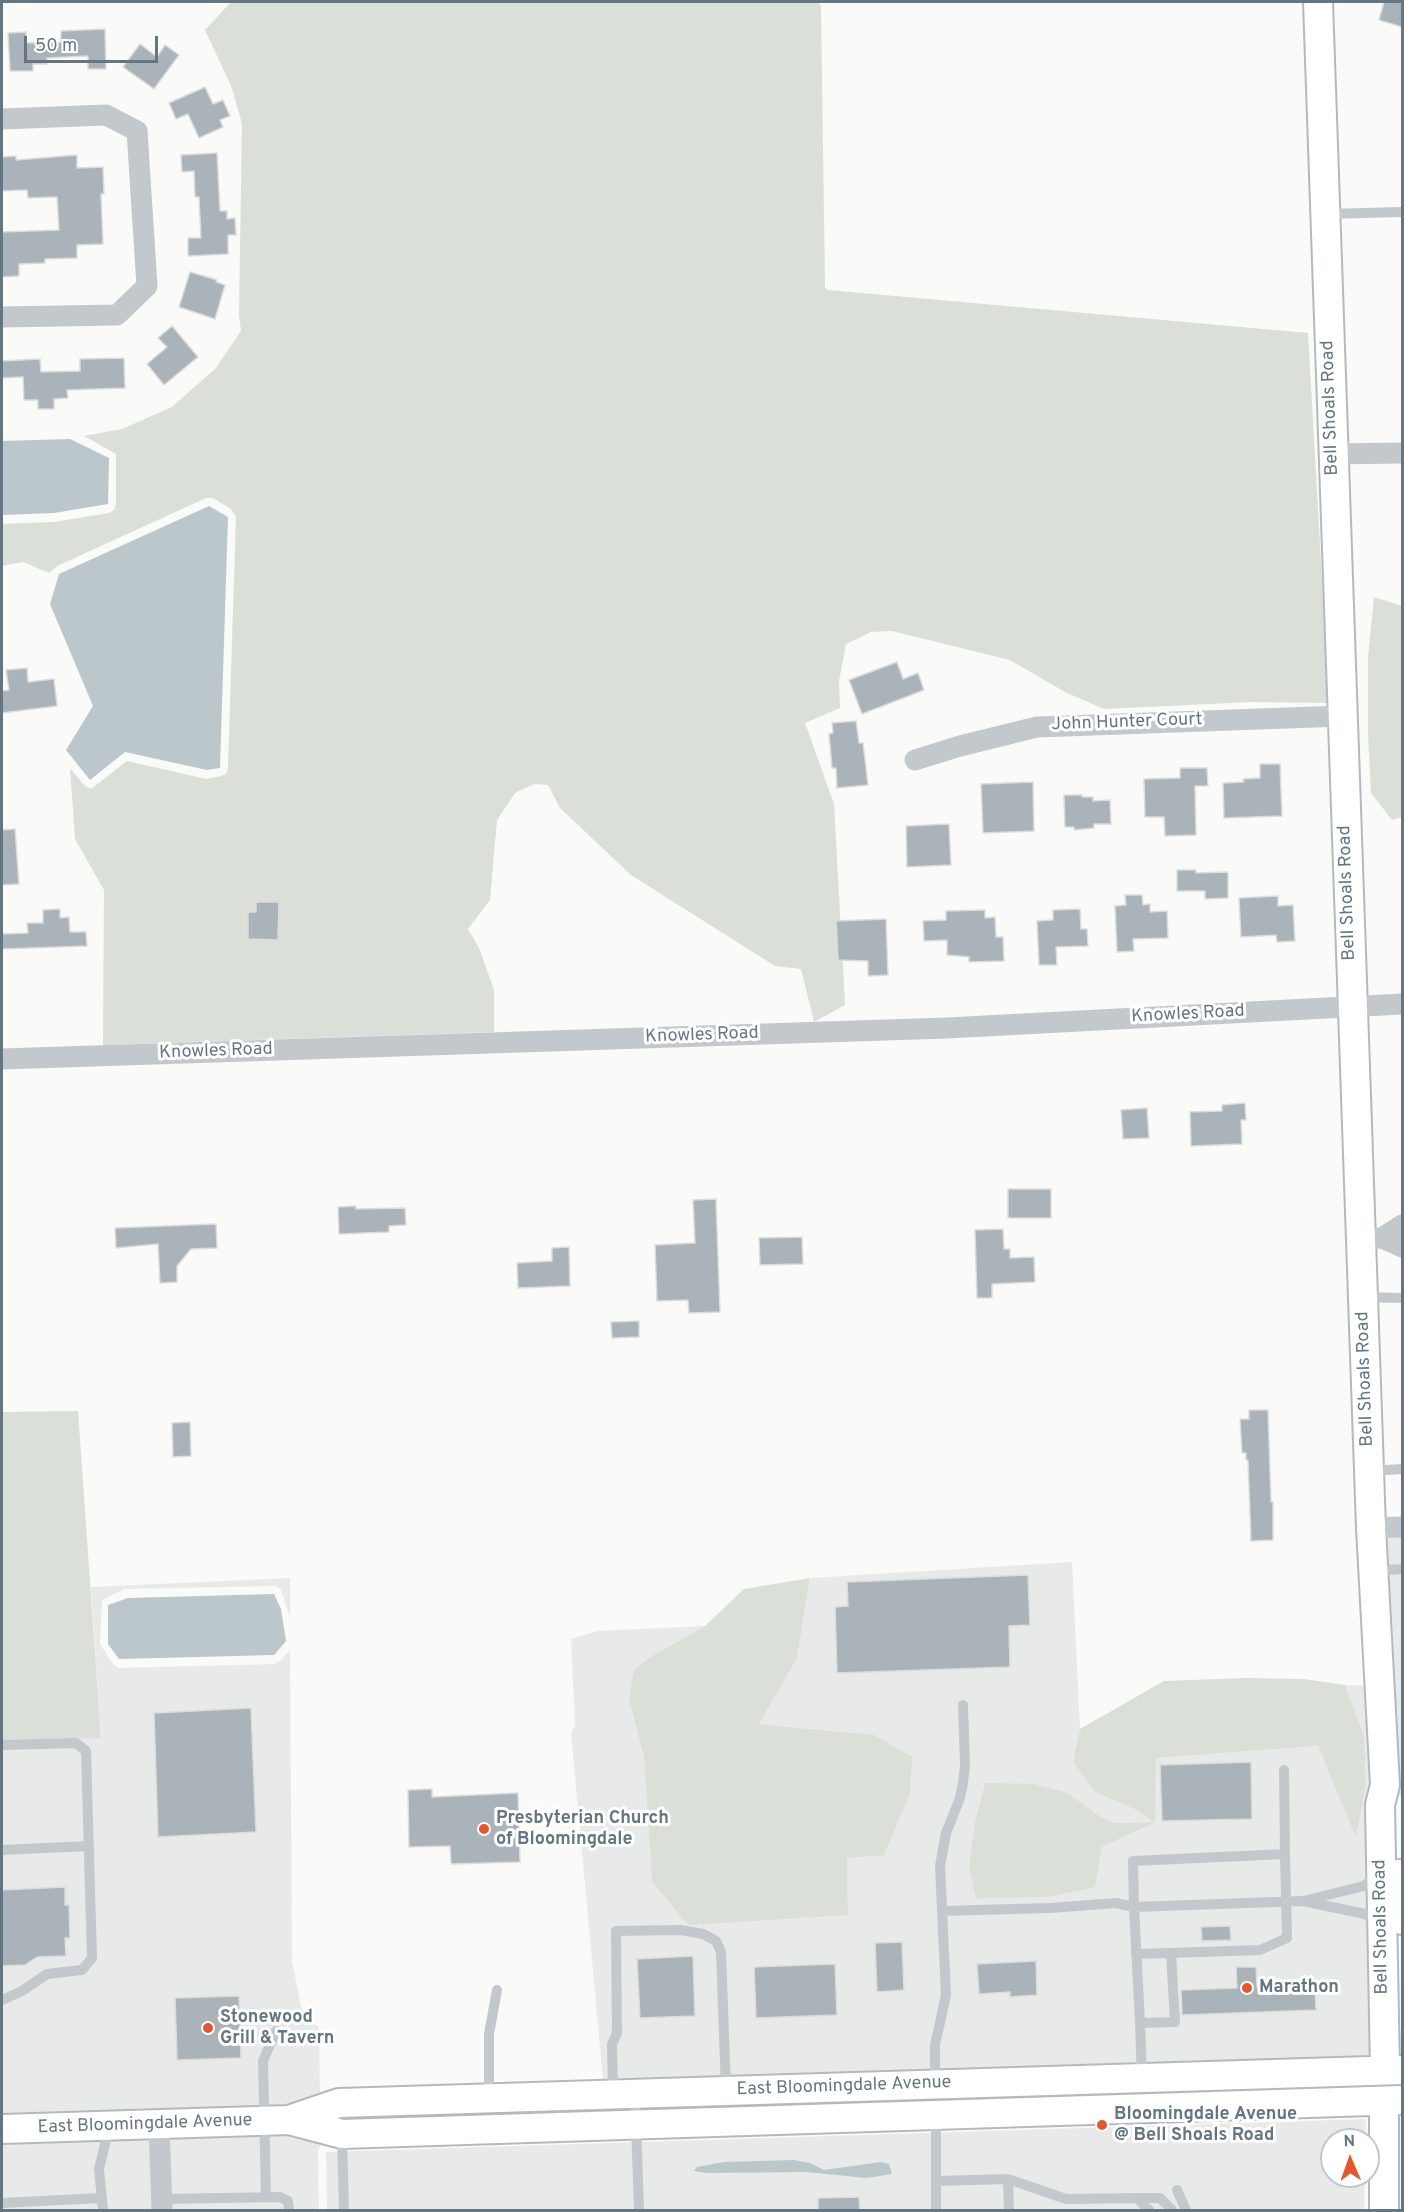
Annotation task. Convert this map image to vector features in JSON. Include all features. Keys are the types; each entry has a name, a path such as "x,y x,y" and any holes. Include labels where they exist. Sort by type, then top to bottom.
{"main road":[{"name":"Bell Shoals Road","path":"1318,2 1352,1006 1372,1239 1363,1297 1371,1528 1389,1785 1393,1802 1394,2070"},
{"name":"Bell Shoals Road","path":"1389,1785 1380,1805 1381,1869 1392,1925"},
{"name":"East Bloomingdale Avenue","path":"276,2121 339,2103 1394,2070"},
{"name":"East Bloomingdale Avenue","path":"2,2129 276,2121 342,2134 1393,2101"},
{"path":"1384,2211 1393,2101"}],"street":[{"path":"2,118 106,115 137,131 147,286 117,315 2,317"},
{"path":"1333,454 1402,453"},
{"name":"John Hunter Court","path":"915,760 1037,727 1343,716"},
{"name":"Knowles Road","path":"2,1059 947,1028 1402,1004"},
{"path":"1372,1239 1402,1225"},
{"path":"1372,1239 1402,1246"},
{"path":"1371,1528 1402,1527"},
{"path":"159,2124 162,2205"}],"lane":[{"path":"1325,214 1402,212"},
{"path":"1363,1297 1402,1298"},
{"path":"1369,1472 1402,1468"},
{"path":"1373,1571 1402,1569"},
{"path":"935,2085 935,2045 946,1995 939,1866 941,1850 960,1798 963,1783 965,1766 963,1705"},
{"path":"2,1745 76,1743 86,1751 92,1958 82,1970 47,1974 2,2001"},
{"path":"1136,1954 1260,1950 1287,1938 1284,1770"},
{"path":"2,1850 89,1846"},
{"path":"1142,2078 1133,1861 1285,1854"},
{"path":"942,1911 1050,1908 1116,1903 1134,1907 1303,1901 1364,1886 1381,1869"},
{"path":"1303,1901 1365,1914 1377,1922 1392,1925"},
{"path":"639,2211 636,2125 624,2093 612,2044 617,2033 616,1931 681,1930 703,1934 716,1941 721,1952 726,2090"},
{"path":"1140,2024 1175,2022 1171,1953"},
{"path":"489,2098 489,2034 497,1990"},
{"path":"266,2198 276,2121 263,2061 276,2031"},
{"path":"936,2115 936,2211"},
{"path":"103,2211 99,2169 110,2126"},
{"path":"342,2134 344,2211"},
{"path":"937,2181 1008,2179 1066,2199 1160,2198 1172,2211"},
{"path":"1008,2179 1009,2211"},
{"path":"1177,2190 1185,2211"},
{"path":"162,2205 280,2197 288,2200 289,2211"},
{"path":"2,2203 101,2198"},
{"path":"1137,2198 1149,2211"}],"shaded area":[{"path":"231,2 818,2 821,6 825,288 1308,333 1329,703 1251,702 1104,709 1065,692 1010,660 892,631 871,632 846,644 839,681 840,708 805,723 834,804 845,1005 814,1022 801,969 775,966 631,875 560,808 548,785 534,784 515,793 497,820 490,900 468,929 479,948 494,990 494,1032 103,1045 104,890 75,839 70,768 85,786 91,789 127,761 206,779 226,774 236,517 231,509 213,498 206,498 57,566 49,573 23,562 2,566 2,524 54,522 109,513 114,510 116,454 84,436 122,429 172,407 215,369 241,331 239,315 242,124 232,88 205,30"},
{"path":"70,439 109,458 108,504 54,513 2,515 2,441"},
{"path":"209,506 228,517 220,768 207,770 125,752 90,780 66,750 93,706 50,604 59,574"},
{"path":"1374,597 1402,606 1402,817 1392,820 1371,793 1368,657"},
{"path":"78,1411 101,1738 2,1740 2,1412"},
{"path":"1402,1537 1402,1801 1395,1784 1381,1538"},
{"path":"1072,1562 1080,1729 1073,1761 1155,1821 1155,1758 1318,1746 1356,1837 1366,1784 1364,1736 1345,1685 1370,1686 1375,2060 289,2110 2,2119 2,1740 101,1737 91,1587 290,1578 290,1617 281,1590 276,1586 125,1589 102,1600 100,1644 113,1664 119,1668 275,1664 290,1650 292,1961 303,2016 319,2027 320,2093 603,2080 571,1733 575,1726 571,1639 598,1631 705,1626 652,1656 629,1699 644,1758 652,1881 848,1914 847,1857 874,1735 759,1724 797,1658 810,1578","holes":["985,1783 1068,1793 1098,1815 1115,1823 1154,1822 1102,1847 1095,1887 969,1866 975,1821"]},
{"path":"810,1578 797,1658 759,1724 874,1735 912,1757 910,1793 884,1855 847,1858 848,1915 688,1925 652,1881 644,1758 629,1699 634,1670 652,1656 705,1626 744,1589"},
{"path":"274,1594 281,1609 286,1641 274,1655 119,1659 108,1644 108,1605 128,1598"},
{"path":"1246,1678 1304,1679 1345,1685 1364,1736 1366,1784 1356,1838 1318,1746 1156,1758 1155,1822 1102,1847 1095,1887 1047,1897 976,1898 969,1866 975,1821 985,1783 1034,1784 1068,1793 1098,1815 1115,1823 1154,1822 1137,1810 1095,1792 1073,1761 1080,1729 1164,1681"},
{"path":"1375,2081 1375,2091 342,2124 324,2119 341,2113"},
{"path":"1366,2119 1366,2128 1320,2128 1320,2188 1365,2188 1364,2210 327,2210 326,2152"},
{"path":"282,2131 325,2143 321,2144 318,2152 319,2210 2,2210 2,2145 140,2135"},
{"path":"794,2160 810,2163 824,2170 881,2162 889,2164 892,2174 867,2178 806,2172 707,2173 694,2171 697,2167 724,2162"}],"building":[{"path":"1384,2 1402,2 1402,27 1379,20"},
{"path":"105,29 106,69 88,69 88,56 47,58 47,64 33,64 33,71 10,71 8,33 26,32 26,43 61,42 61,31"},
{"path":"140,44 157,57 165,45 179,55 154,89 123,67"},
{"path":"205,87 213,104 223,100 230,116 220,120 223,127 199,138 188,114 176,119 169,103"},
{"path":"217,153 220,211 227,211 227,219 235,218 236,235 228,235 228,254 188,256 188,238 201,238 199,197 195,197 194,171 182,172 181,155"},
{"path":"77,155 77,168 103,167 104,194 101,194 103,244 77,245 77,258 45,259 45,263 19,264 19,276 2,277 2,232 59,230 57,197 28,198 27,190 2,191 2,157 16,156 16,160"},
{"path":"190,272 217,280 216,282 225,285 215,319 179,307"},
{"path":"172,326 198,357 164,385 147,364 167,347 158,338"},
{"path":"124,358 125,388 67,390 68,398 54,399 54,409 38,409 38,400 24,400 23,377 2,378 2,361 40,359 41,372 80,371 80,359"},
{"path":"897,662 903,679 918,673 924,690 862,714 849,680"},
{"path":"27,668 28,682 54,679 57,706 2,713 2,691 9,690 6,670"},
{"path":"856,721 859,743 863,743 868,785 837,788 836,768 832,768 829,734 833,733 832,723"},
{"path":"1260,764 1280,764 1282,816 1224,818 1223,783 1244,782 1243,779 1260,778"},
{"path":"1180,768 1207,768 1208,786 1195,786 1196,835 1165,836 1164,817 1145,817 1144,779 1180,778"},
{"path":"1033,782 1034,831 983,833 981,784"},
{"path":"1064,795 1093,797 1093,801 1110,800 1111,824 1094,824 1094,828 1074,830 1074,827 1065,827"},
{"path":"949,824 951,865 907,867 906,826"},
{"path":"15,829 19,884 2,885 2,830"},
{"path":"1177,870 1196,870 1196,873 1228,872 1228,898 1205,899 1205,891 1177,891"},
{"path":"1125,895 1142,895 1143,905 1150,904 1150,912 1167,911 1168,938 1133,939 1134,951 1117,952 1115,906 1126,905"},
{"path":"1278,896 1278,906 1293,905 1295,941 1277,942 1276,935 1241,937 1239,898"},
{"path":"256,902 279,902 278,940 248,939 248,912 256,912"},
{"path":"60,909 60,918 69,917 70,932 86,932 87,946 2,949 2,934 28,933 27,923 43,923 43,910"},
{"path":"1080,909 1081,929 1087,929 1088,946 1056,947 1057,965 1039,965 1037,921 1053,920 1053,910"},
{"path":"985,910 985,918 995,917 996,937 1003,937 1004,961 969,962 969,957 947,955 947,940 924,941 923,921 946,920 946,911"},
{"path":"886,919 888,975 868,976 868,961 838,960 836,921"},
{"path":"1245,1103 1246,1120 1241,1120 1242,1144 1191,1146 1190,1112 1222,1111 1222,1105"},
{"path":"1147,1108 1149,1138 1123,1139 1121,1110"},
{"path":"1008,1189 1051,1189 1051,1218 1008,1218"},
{"path":"716,1199 720,1312 689,1313 688,1300 657,1301 655,1245 695,1243 693,1200"},
{"path":"356,1206 356,1209 405,1208 406,1225 389,1226 389,1232 339,1234 338,1207"},
{"path":"216,1224 217,1248 191,1249 177,1266 177,1282 160,1283 158,1244 116,1248 115,1228"},
{"path":"1003,1229 1004,1249 1010,1249 1010,1258 1034,1257 1035,1282 992,1284 992,1298 977,1298 975,1230"},
{"path":"802,1237 803,1264 760,1265 759,1238"},
{"path":"569,1247 570,1286 518,1288 517,1263 552,1261 552,1248"},
{"path":"639,1321 639,1337 612,1338 611,1322"},
{"path":"1249,1410 1268,1410 1273,1540 1251,1541 1248,1460 1246,1460 1246,1453 1242,1453 1240,1419 1249,1419"},
{"path":"190,1422 191,1456 173,1457 172,1423"},
{"path":"1028,1575 1030,1625 1009,1626 1010,1667 837,1673 835,1607 848,1606 847,1582"},
{"path":"251,1708 256,1832 158,1837 154,1713"},
{"path":"1251,1762 1252,1819 1162,1821 1160,1765"},
{"name":"Presbyterian Church of Bloomingdale","path":"432,1789 432,1797 518,1793 520,1862 451,1864 450,1846 409,1847 408,1790"},
{"path":"65,1887 65,1905 69,1905 70,1938 65,1938 66,1956 37,1957 25,1965 2,1966 2,1890"},
{"path":"1230,1926 1231,1940 1202,1941 1201,1927"},
{"path":"902,1942 904,1990 877,1992 875,1943"},
{"path":"693,1956 695,2016 640,2018 637,1959"},
{"path":"1036,1961 1037,1995 1010,1997 1010,1992 979,1994 977,1964"},
{"path":"835,1964 837,2015 756,2018 754,1967"},
{"name":"Marathon","path":"1236,1967 1256,1967 1257,1987 1315,1985 1316,2010 1182,2015 1181,1990 1237,1988"},
{"name":"Stonewood Grill & Tavern","path":"239,1996 241,2058 177,2060 175,1998"},
{"path":"859,2197 860,2211 818,2211 818,2198"}],"place":[{"name":"Presbyterian Church of Bloomingdale","path":"484,1829"},
{"name":"Marathon","path":"1247,1988"},
{"name":"Stonewood Grill & Tavern","path":"208,2028"},
{"name":"Bloomingdale Avenue @ Bell Shoals Road","path":"1102,2125"}]}
